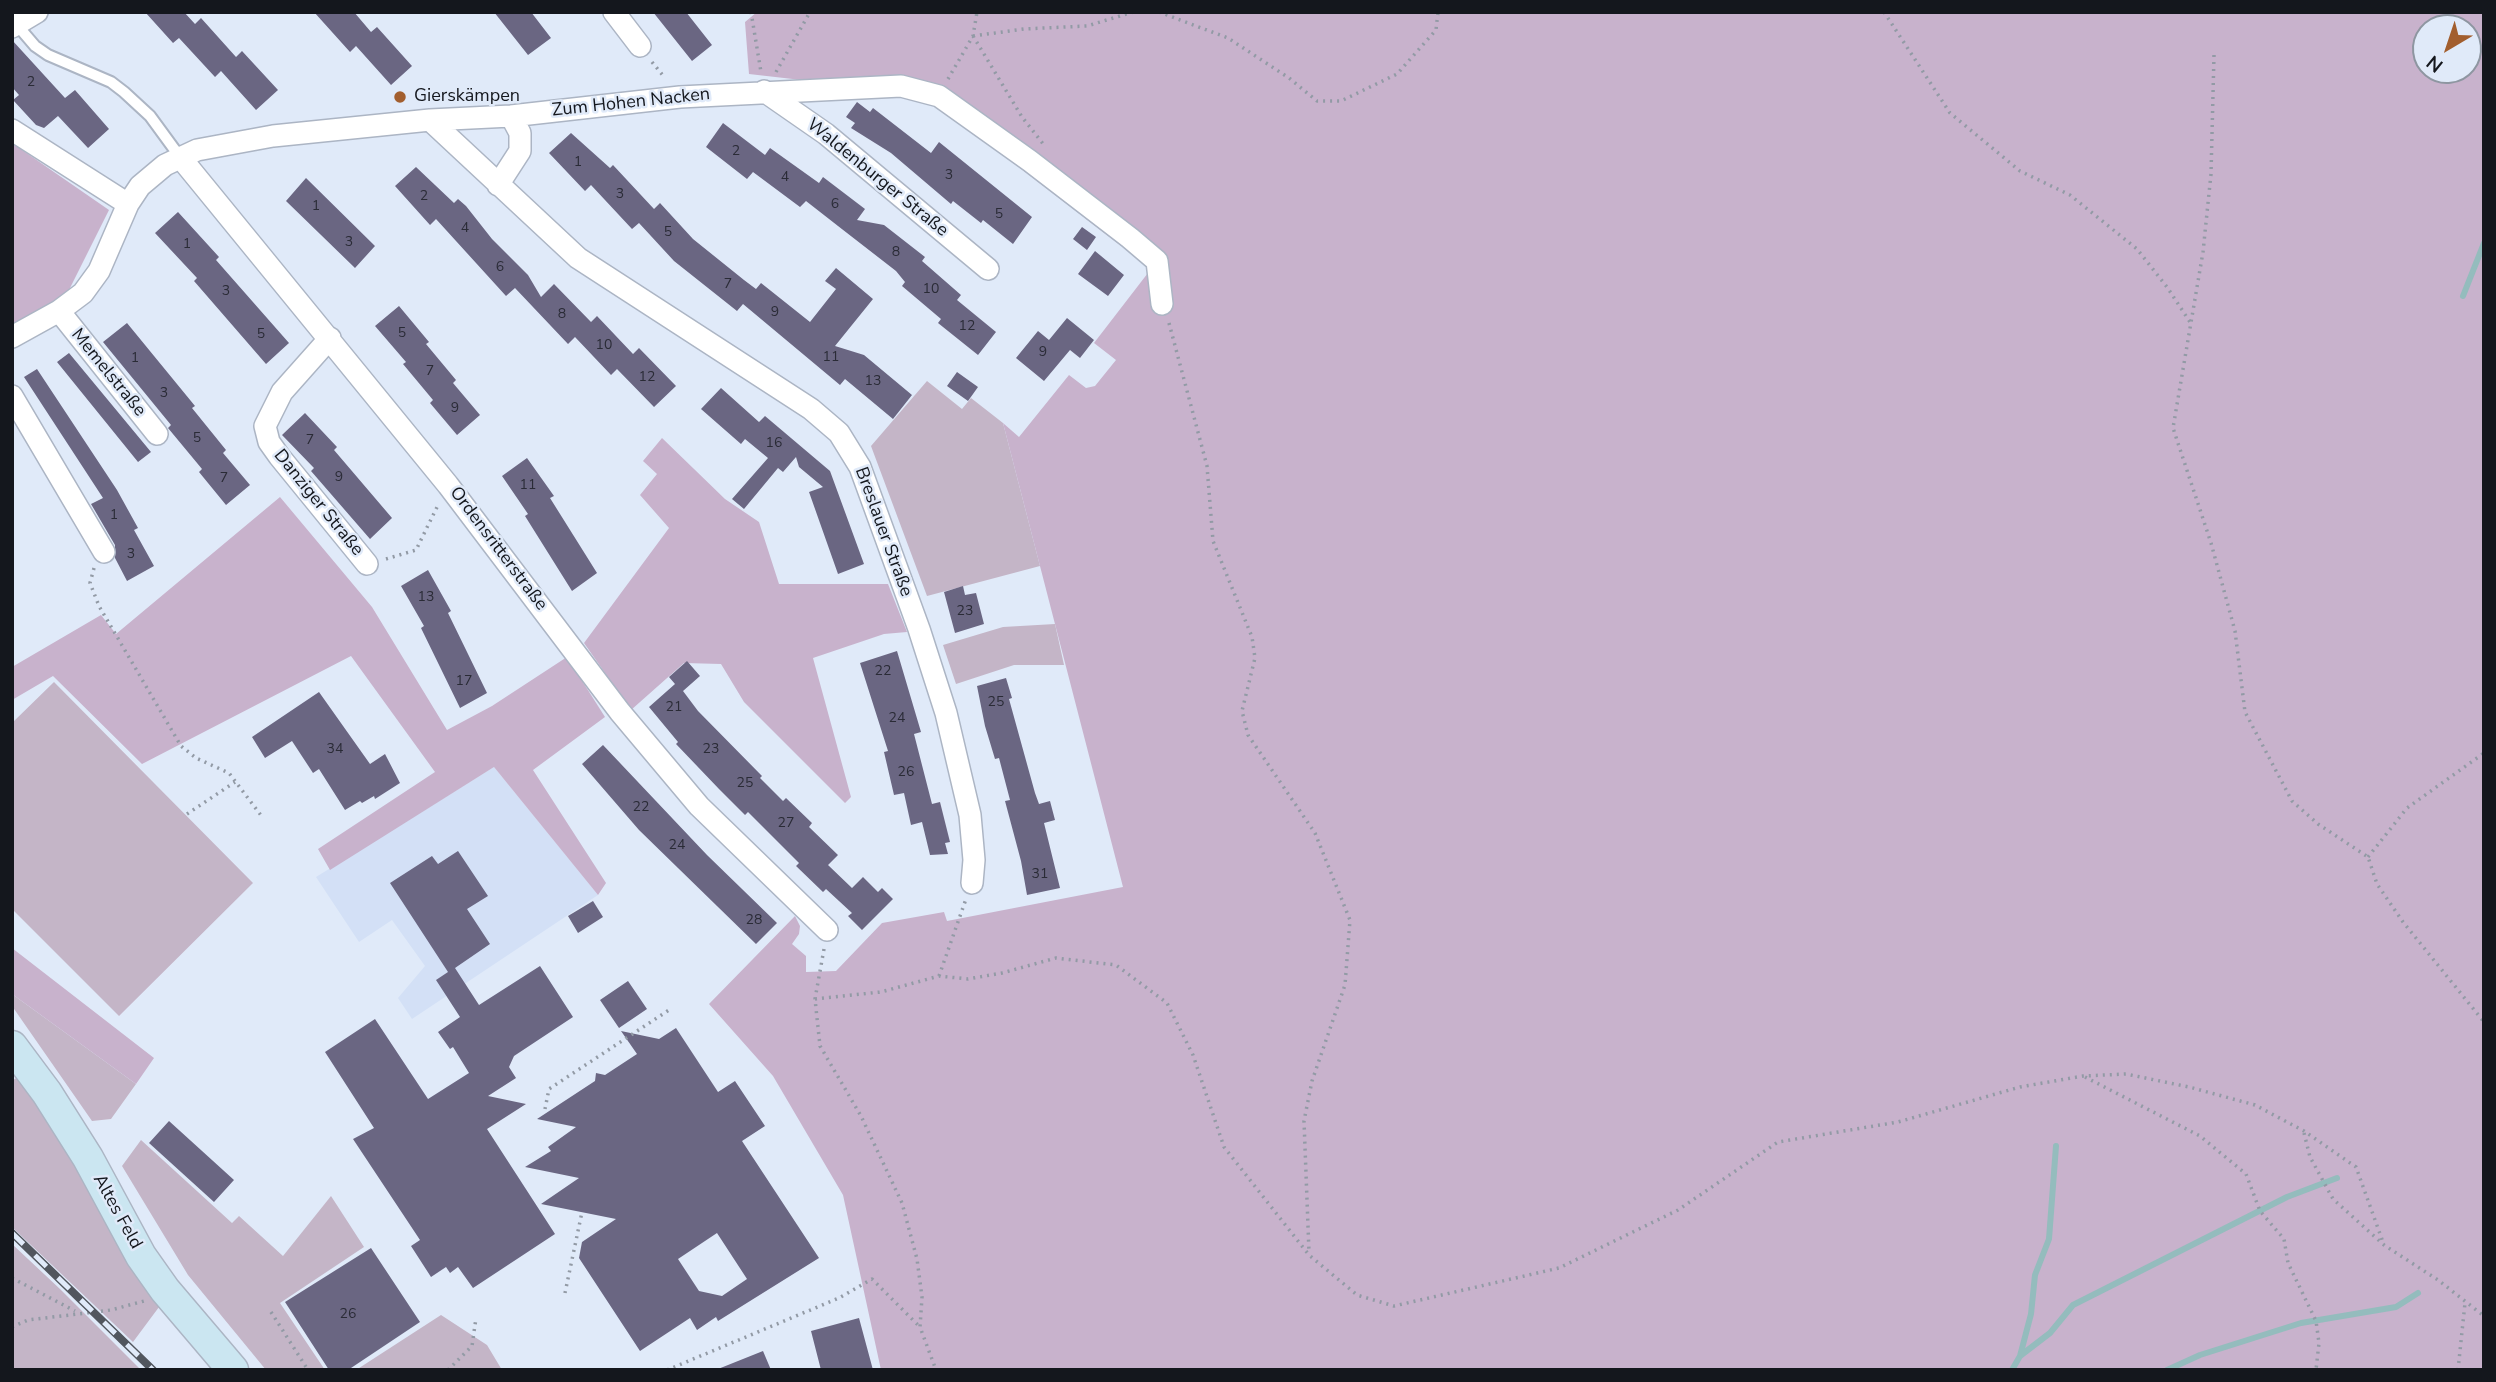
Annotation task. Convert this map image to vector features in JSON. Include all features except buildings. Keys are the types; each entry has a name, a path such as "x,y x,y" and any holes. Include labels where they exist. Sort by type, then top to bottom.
{"main road":[{"name":"Altes Feld","path":"12,1046 74,1136 141,1256 165,1290 233,1370"}],"street":[{"path":"15,26 37,12"},
{"path":"614,12 640,47"},
{"name":"Zum Hohen Nacken","path":"12,337 59,311 83,293 99,271 128,204 153,173 180,158 227,143 430,120 511,116 680,97 901,86 939,96 1030,161 1157,261 1162,304"},
{"name":"Waldenburger Straße","path":"764,91 826,134 988,269"},
{"path":"498,185 520,151 520,133 511,116"},
{"name":"Breslauer Straße","path":"430,120 578,258 811,409 839,433 851,450 919,629 946,713 970,815 974,849 972,883"},
{"path":"12,130 128,204"},
{"name":"Ordensritterstraße","path":"180,158 449,485 620,712 699,806 827,930"},
{"name":"Memelstraße","path":"59,311 157,434"},
{"name":"Danziger Straße","path":"330,338 282,392 265,426 274,449 367,564"},
{"path":"12,396 104,552"}],"lane":[{"path":"15,26 48,55 111,82 124,92 150,116 180,158"}],"path":[{"path":"751,12 764,91"},
{"path":"764,91 801,34 810,12"},
{"path":"939,96 973,36 977,12"},
{"path":"973,36 1024,29 1087,26 1133,12"},
{"path":"1159,12 1228,38 1289,78 1317,101 1341,101 1397,75 1436,30 1438,12"},
{"path":"1884,12 1950,113 2020,171 2070,195 2137,249 2167,287 2191,324"},
{"path":"973,36 1022,117"},
{"path":"640,47 680,97"},
{"path":"2214,55 2211,174 2203,252 2173,428 2211,543 2235,631 2245,712 2292,801 2318,824 2368,857 2377,884 2403,922 2484,1022"},
{"path":"1162,304 1177,348 1207,466 1213,541 1252,637 1255,658 1242,711 1248,735 1315,833 1350,920 1345,985 1312,1081 1304,1121 1309,1255"},
{"path":"367,564 416,550 449,485"},
{"path":"104,552 90,583 99,606 181,746 196,758 224,769 263,818"},
{"path":"2368,857 2407,808 2484,753"},
{"path":"187,814 235,782"},
{"path":"939,976 972,883"},
{"path":"827,930 815,999 820,1046 861,1116 902,1203 917,1259 922,1297 920,1327 936,1370"},
{"path":"815,999 881,992 939,976 968,979 1056,958 1116,965 1167,1003 1193,1055 1224,1147 1309,1255 1357,1294 1394,1306 1559,1268 1678,1210 1778,1142 1898,1122 2020,1087 2083,1076 2126,1074 2189,1087 2255,1105 2304,1131 2356,1167 2384,1245"},
{"path":"545,1109 549,1089 672,1008"},
{"path":"2083,1076 2200,1136 2245,1174 2260,1211 2284,1239 2288,1263 2316,1321 2319,1343 2316,1370"},
{"path":"2304,1131 2310,1157 2333,1199 2384,1245 2438,1280 2484,1316"},
{"path":"565,1293 582,1212"},
{"path":"12,1278 77,1312"},
{"path":"667,1370 839,1298 872,1279 920,1327"},
{"path":"12,1327 27,1320 130,1305 148,1300 165,1290"},
{"path":"2458,1370 2465,1303"},
{"path":"271,1312 309,1370"},
{"path":"448,1370 472,1346 477,1318"}],"shaded area":[{"path":"757,12 2484,12 2484,1370 881,1370 843,1195 773,1076 709,1004 795,916 800,926 799,934 792,944 806,956 806,972 836,971 882,923 944,912 947,921 1123,887 1003,423 1019,437 1069,375 1086,388 1095,386 1116,360 1094,343 1151,269 924,94 749,74 745,22"},
{"path":"12,143 109,210 64,300 12,333"},
{"path":"927,381 962,409 971,398 1003,423 1040,566 927,596 871,446"},
{"path":"662,438 725,499 759,522 779,584 888,584 907,632 884,634 813,658 851,797 845,803 744,702 721,664 684,663 631,710 584,643 669,528 640,495 657,474 643,461"},
{"path":"280,497 372,607 447,730 492,706 567,657 605,717 533,770 606,883 598,895 494,767 330,870 318,849 435,772 351,656 142,764 53,676 12,700 12,667 101,615 116,634"},
{"path":"1055,624 1064,665 1014,665 956,684 943,645 1003,627"},
{"path":"54,682 253,883 119,1016 12,909 12,723"},
{"path":"494,767 598,895 412,1019 398,998 425,966 392,920 359,942 316,877"},
{"path":"12,948 154,1058 136,1084 12,994"},
{"path":"12,994 136,1084 111,1119 92,1121 12,1006"},
{"path":"19,1076 78,1163 117,1245 159,1307 133,1342 12,1227 12,1081"},
{"path":"141,1140 232,1223 239,1216 283,1256 331,1196 364,1247 280,1303 325,1370 266,1370 188,1275 122,1166"},
{"path":"12,1244 60,1289 141,1370 12,1370"},
{"path":"441,1315 487,1345 502,1370 356,1370"}],"waterway":[{"path":"2463,296 2484,243"},
{"path":"2020,1356 2031,1314 2035,1275 2049,1239 2056,1146"},
{"path":"2012,1370 2020,1356 2050,1333 2073,1305 2287,1197 2337,1178"},
{"path":"2167,1370 2200,1355 2301,1323 2396,1307 2418,1293"}],"railway":[{"path":"12,1233 153,1370"}],"place":[{"name":"Gierskämpen","path":"400,97"}]}
